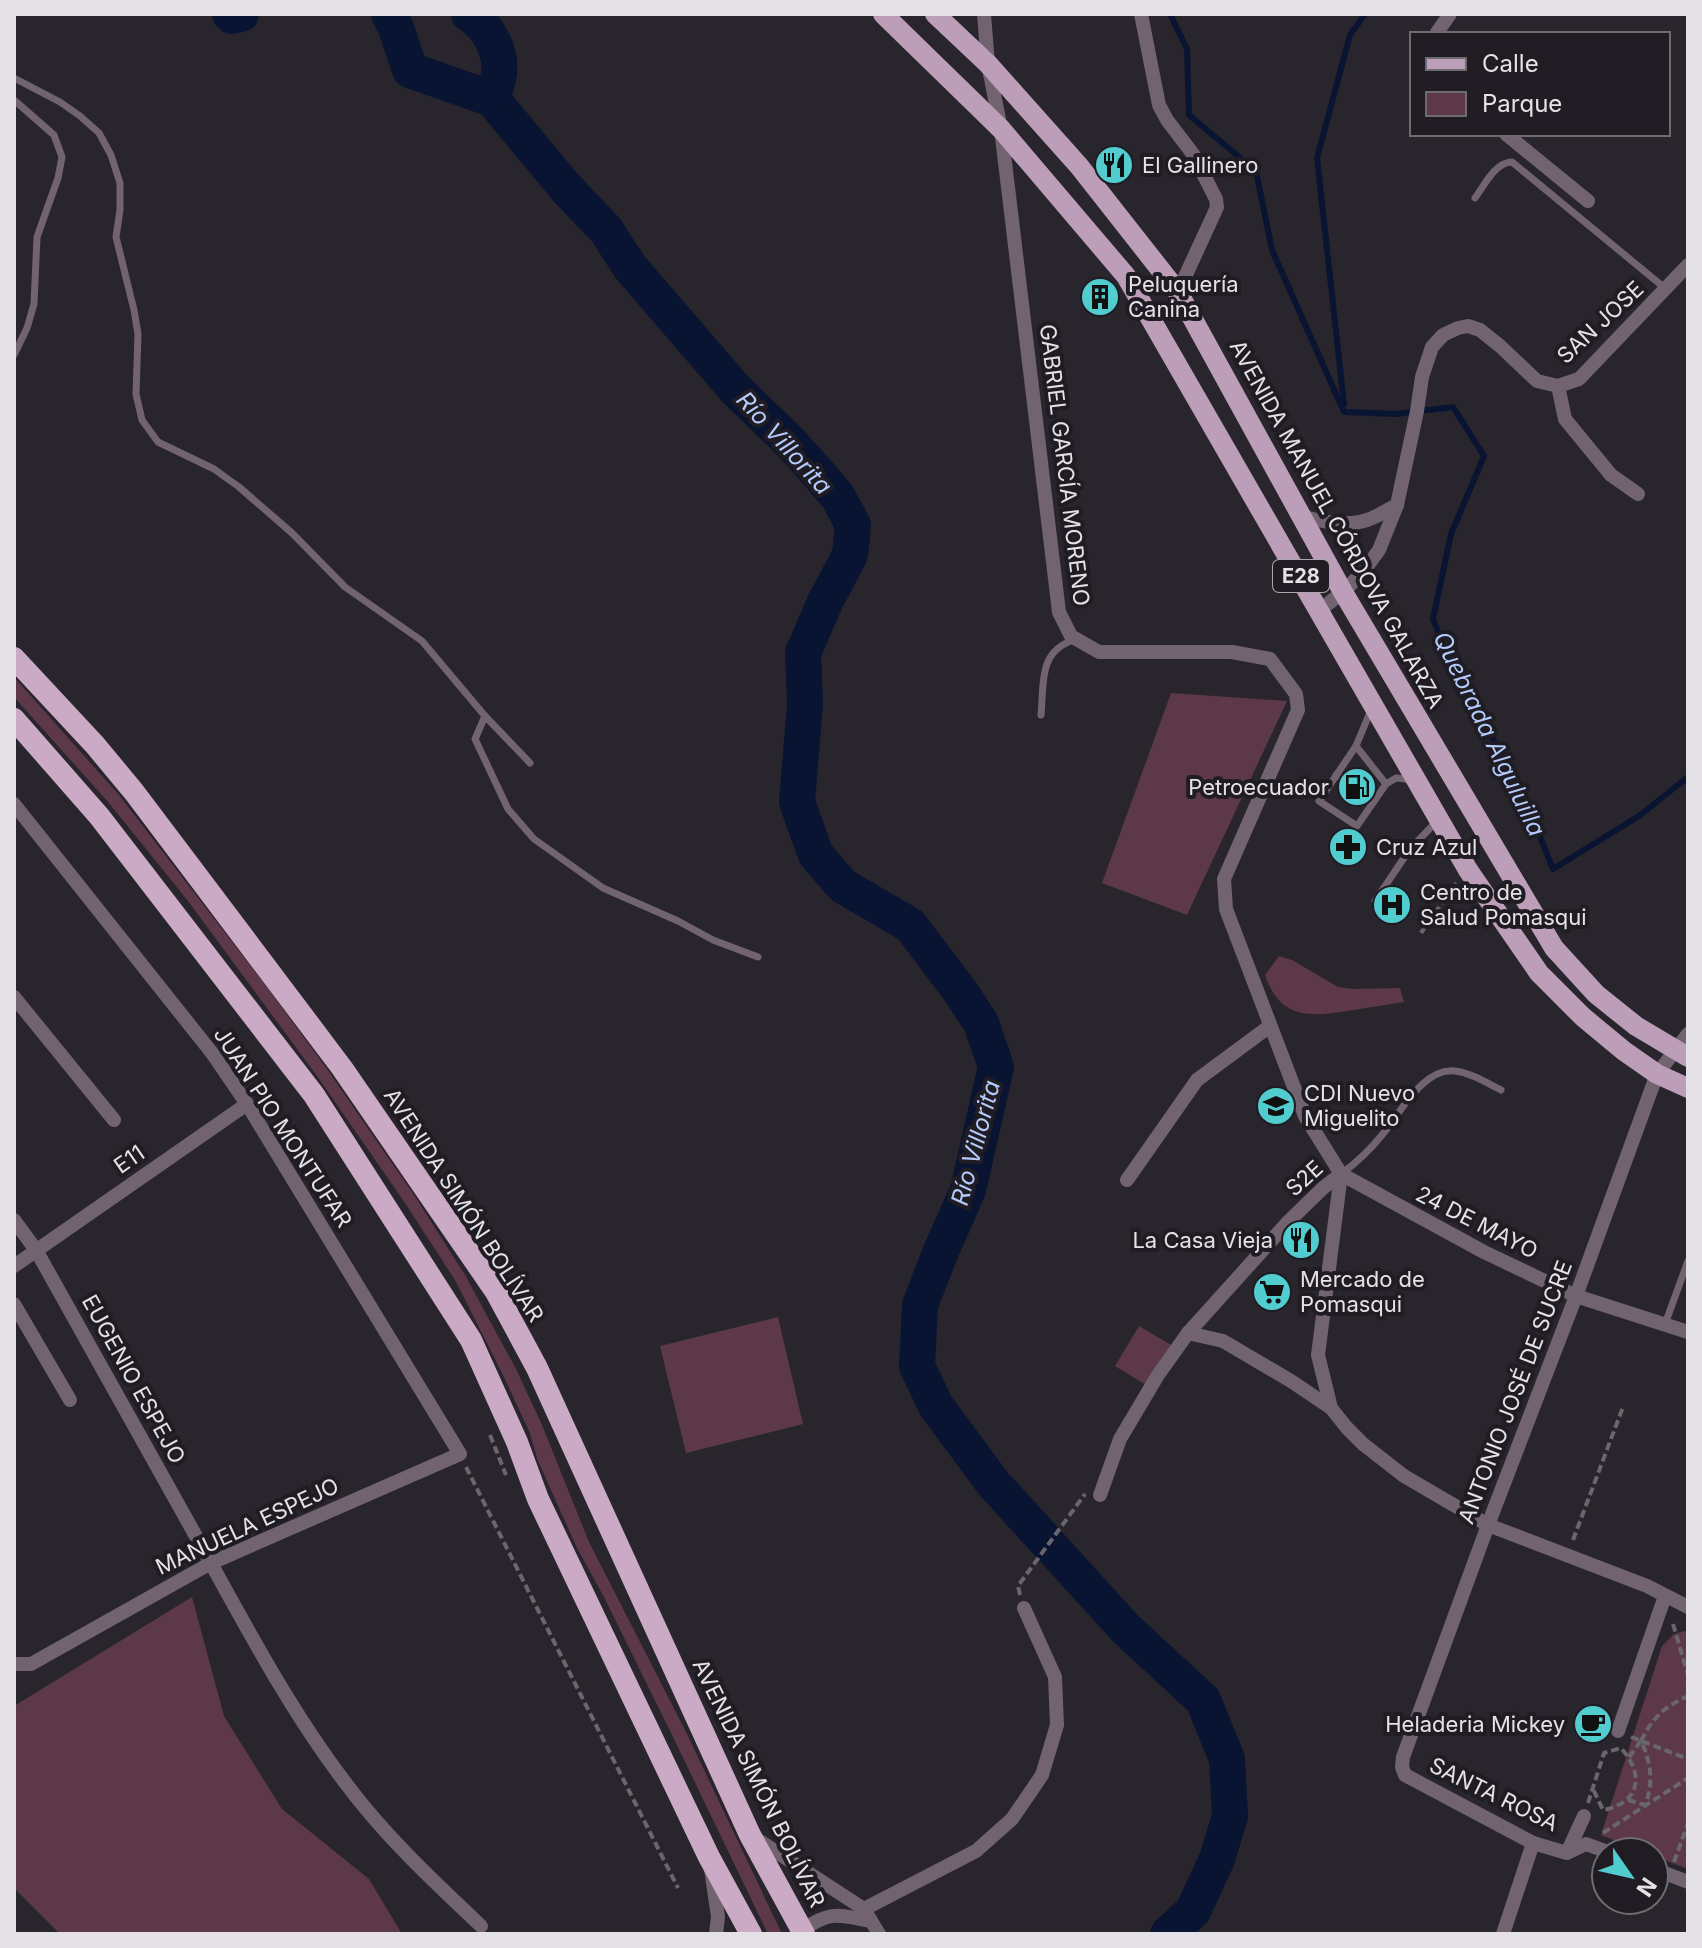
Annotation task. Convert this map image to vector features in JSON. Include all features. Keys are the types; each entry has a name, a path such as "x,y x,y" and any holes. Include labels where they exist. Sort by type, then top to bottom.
{"highway":[{"name":"AVENIDA SIMÓN BOLÍVAR","path":"14,658 134,792 342,1068 496,1292 537,1368 750,1835 803,1932"},
{"path":"14,719 99,816 314,1095 471,1340 517,1442 538,1499 709,1857 751,1934"}],"main road":[{"name":"E28","path":"883,14 1001,129 1126,276 1468,870 1539,973 1583,1017 1624,1051 1657,1074 1688,1088"},
{"name":"AVENIDA MANUEL CÓRDOVA GALARZA","path":"935,14 985,62 1079,166 1178,292 1343,592 1554,948 1596,994 1636,1026 1684,1047"},
{"path":"966,93 985,62"},
{"path":"1371,700 1395,679"},
{"path":"1414,775 1440,754"}],"street":[{"name":"GABRIEL GARCÍA MORENO","path":"984,14 985,62 1001,129 1059,612 1071,636 1099,652 1232,652 1270,659 1296,694 1298,710 1224,879 1226,909 1305,1116 1341,1174"},
{"path":"1141,14 1159,105 1193,154 1216,199 1217,207 1178,292"},
{"path":"1437,32 1450,14"},
{"path":"1508,136 1588,201"},
{"name":"SAN JOSE","path":"1320,610 1363,572 1379,550 1397,505 1422,377 1432,347 1443,335 1468,326 1480,330 1537,381 1558,386 1579,379 1688,265"},
{"path":"1558,386 1565,419 1611,475 1638,494"},
{"path":"1302,517 1349,523 1368,520 1397,505"},
{"name":"JUAN PIO MONTUFAR","path":"15,808 212,1053 247,1104 460,1454"},
{"path":"14,997 114,1120"},
{"path":"1127,1180 1197,1080 1270,1026"},
{"name":"ANTONIO JOSÉ DE SUCRE","path":"1405,1775 1403,1757 1657,1074 1684,1047"},
{"name":"E11","path":"14,1266 247,1104"},
{"path":"1331,1408 1318,1355 1341,1174"},
{"name":"24 DE MAYO","path":"1341,1174 1484,1252 1576,1296 1688,1332"},
{"name":"S2E","path":"1094,1492 1120,1439 1158,1375 1188,1333 1288,1222 1341,1174"},
{"name":"EUGENIO ESPEJO","path":"14,1220 36,1250 297,1714 375,1820 416,1865 481,1926"},
{"path":"14,1304 70,1400"},
{"path":"1188,1333 1223,1341 1291,1381 1331,1408 1363,1444 1404,1476 1488,1525 1647,1586 1688,1607"},
{"name":"MANUELA ESPEJO","path":"14,1664 31,1664 211,1563 460,1454"},
{"path":"1618,1731 1665,1596"},
{"path":"803,1932 819,1918 833,1915 872,1921 976,1851 1012,1819 1042,1775 1057,1725 1055,1677 1024,1608"},
{"name":"SANTA ROSA","path":"1405,1775 1533,1843 1567,1853 1586,1844"},
{"path":"1567,1853 1584,1816"},
{"path":"750,1835 872,1921"},
{"path":"1503,1934 1533,1843"},
{"path":"1586,1844 1590,1845"},
{"path":"709,1857 718,1917 716,1934"}],"lane":[{"path":"14,78 80,116 99,133 111,155 120,183 116,237 138,334 136,394 142,420 158,442 214,469 292,533 345,587 422,641 485,716 530,763"},
{"path":"14,100 54,135 62,157 58,178 37,237 34,304 14,355"},
{"path":"1475,198 1500,165 1506,161 1512,162 1666,289"},
{"path":"1041,715 1042,679 1046,664 1058,647 1077,639"},
{"path":"1371,700 1356,746 1319,801 1357,826 1386,784 1396,778 1414,775"},
{"path":"485,716 475,739 508,809 534,839 603,888 713,940 758,957"},
{"path":"1356,746 1386,784"},
{"path":"1336,775 1375,800"},
{"path":"1375,901 1410,849 1439,818"},
{"name":"S2E","path":"1341,1174 1382,1135 1421,1084 1440,1073 1453,1070 1501,1090"},
{"path":"1665,1324 1688,1261"}],"path":[{"path":"1421,933 1468,870"},
{"path":"1567,1555 1623,1407"},
{"path":"486,1425 512,1488"},
{"path":"460,1454 678,1888"},
{"path":"1018,1586 1094,1492"},
{"path":"1665,1596 1688,1675"},
{"path":"1629,1757 1651,1722 1670,1704 1688,1696"},
{"path":"1618,1731 1688,1759"},
{"path":"1641,1741 1650,1762 1650,1787 1645,1805"},
{"path":"1621,1748 1633,1764 1637,1780 1626,1800 1603,1810 1593,1789 1604,1753 1621,1748"},
{"path":"1586,1844 1688,1778"},
{"path":"1626,1800 1645,1805"},
{"path":"1670,1872 1688,1823"}],"green space":[{"path":"14,677 119,795 266,986 416,1198 465,1275 516,1369 589,1542 687,1734 782,1934 768,1934 604,1597 577,1548 538,1461 529,1431 455,1280 317,1076 188,901 109,803 14,697"},
{"path":"1171,693 1287,701 1187,915 1102,883"},
{"path":"1279,956 1292,960 1338,987 1400,988 1404,1002 1333,1013 1297,1012 1279,1000 1265,975"},
{"path":"778,1317 803,1424 686,1453 660,1346"},
{"path":"1139,1326 1171,1345 1146,1385 1115,1366"},
{"path":"192,1597 224,1716 282,1809 369,1879 402,1934 60,1934 14,1888 14,1706"},
{"path":"1688,1633 1688,1869 1670,1862 1670,1836 1601,1835 1662,1646 1674,1634"}],"waterway":[{"name":"Río Villorita","path":"230,14 241,14"},
{"name":"Río Villorita","path":"389,14 410,70 492,99 566,188 606,230 630,267 736,390 816,471 838,497 853,525 850,555 803,653 805,704 797,802 816,855 843,886 910,925 960,991 981,1023 996,1067 968,1190 920,1305 917,1366 936,1406 993,1483 1126,1629 1203,1700 1227,1759 1230,1816 1217,1859 1193,1911 1168,1934"},
{"name":"Río Villorita","path":"469,14 488,32 496,48 499,74 492,99"},
{"name":"Quebrada Alguluilla","path":"1170,14 1187,49 1189,115 1256,171 1272,250 1344,412 1396,414 1453,407 1484,456 1451,534 1433,619 1527,804 1553,869 1639,816 1688,777"},
{"path":"1344,404 1317,158 1350,35 1365,14"}],"place":[{"name":"El Gallinero","path":"1114,165"},
{"name":"Peluquería Canina","path":"1100,297"},
{"name":"Petroecuador","path":"1357,787"},
{"name":"Cruz Azul","path":"1348,847"},
{"name":"Centro de Salud Pomasqui","path":"1392,905"},
{"name":"CDI Nuevo Miguelito","path":"1276,1106"},
{"name":"La Casa Vieja","path":"1301,1240"},
{"name":"Mercado de Pomasqui","path":"1272,1292"},
{"name":"Heladeria Mickey","path":"1593,1724"}]}
